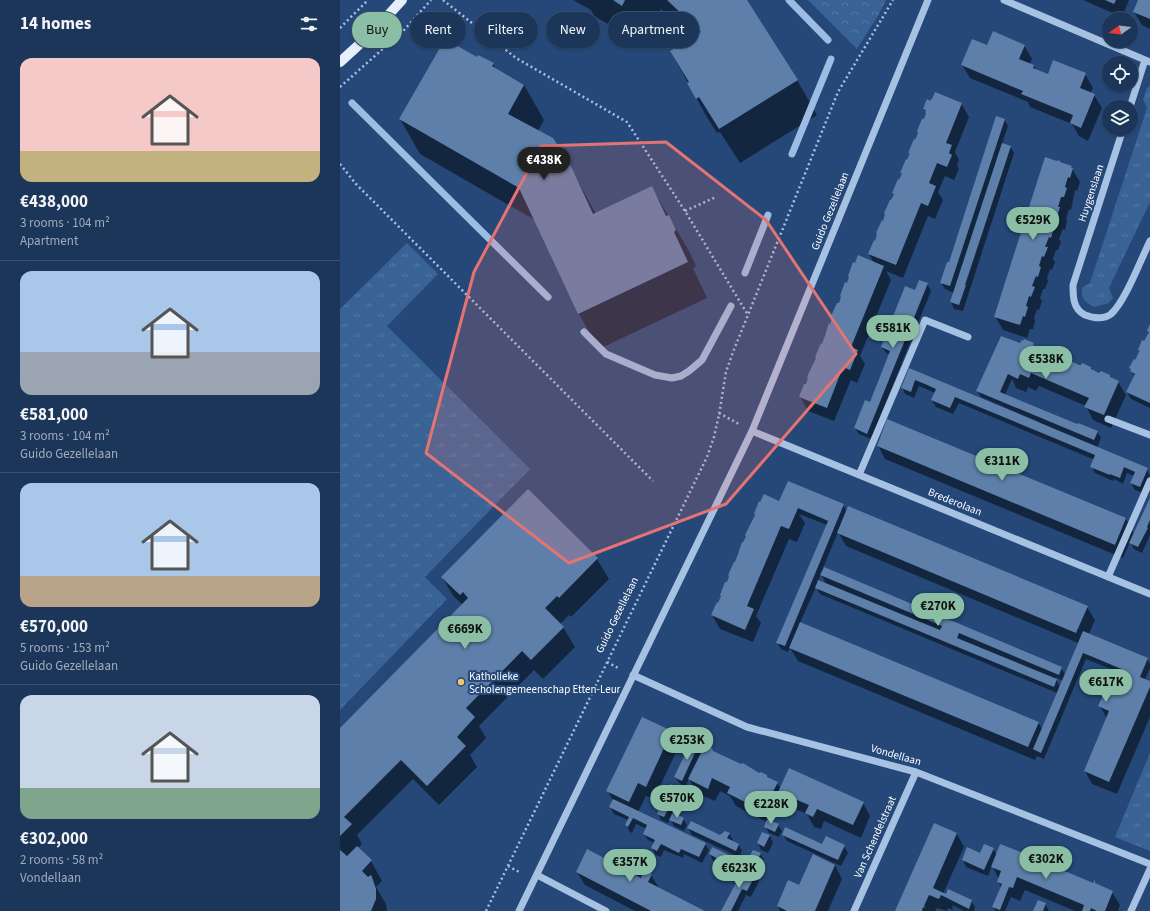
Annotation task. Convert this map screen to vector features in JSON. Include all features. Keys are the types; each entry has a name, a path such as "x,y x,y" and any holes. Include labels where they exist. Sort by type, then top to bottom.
{"main road":[{"path":"340,62 374,31 402,0"}],"street":[{"name":"Guido Gezellelaan","path":"520,911 536,875 752,431 928,0"},
{"path":"1004,0 1148,61 1133,100"},
{"name":"Huygenslaan","path":"1121,136 1073,285 1073,300 1081,313 1095,319 1110,315 1120,304 1150,241"},
{"path":"859,474 925,320 968,337"},
{"path":"1108,419 1150,435"},
{"name":"Brederolaan","path":"752,431 1150,594"},
{"path":"1108,577 1150,481"},
{"name":"Vondellaan","path":"634,675 747,727 916,772 1150,864"},
{"name":"Van Schendelstraat","path":"854,911 916,772"},
{"path":"1131,911 1150,869"},
{"path":"536,875 606,911"}],"path":[{"path":"340,28 368,0"},
{"path":"340,87 404,30 431,0"},
{"path":"443,0 516,58 627,122 685,211 748,315"},
{"name":"Guido Gezellelaan","path":"486,911 707,457 714,437 726,372 838,92 893,0"},
{"path":"340,164 356,184 652,481"},
{"path":"685,211 716,197"},
{"path":"719,413 752,431"}],"highlighted area":[{"path":"666,142 766,220 856,354 726,504 569,563 426,453 474,272 541,146"}],"green space":[{"path":"808,0 886,0 857,49"},
{"path":"1150,86 1150,202 1109,288 1113,298 1109,303 1095,307 1084,300 1082,288 1090,283 1138,136 1147,108 1143,99 1147,88"},
{"path":"407,243 438,274 387,326 530,469 425,577 447,599 340,710 340,309"},
{"path":"1150,753 1150,851 1115,837"}],"building":[{"path":"613,0 625,0 622,6"},
{"path":"667,0 747,0 798,80 719,129 699,97 696,99 687,83 689,82 670,51 675,48 699,48 699,33 701,32 699,30 699,12 680,12"},
{"path":"1105,0 1116,0 1114,4"},
{"path":"1138,0 1150,0 1150,19 1138,14 1138,12 1133,12"},
{"path":"993,31 1025,45 1019,59 1034,65 1033,68 1048,74 1053,60 1086,73 1080,88 1095,94 1081,128 1070,123 1073,115 1021,94 1023,91 961,65 972,39 987,45"},
{"path":"440,48 461,48 477,57 478,55 494,63 492,66 524,85 508,114 553,138 569,162 593,214 652,186 666,216 669,215 676,230 674,232 688,262 578,314 519,188 399,119"},
{"path":"935,92 962,103 946,143 952,145 949,153 952,155 947,167 937,163 929,183 936,186 928,206 921,203 896,265 868,254 874,240 875,241 876,233 882,220 883,221 884,213 894,194 892,193 902,173 900,173 910,153 908,153 918,133 917,131 922,119 924,119 926,110 923,109 927,99 930,101"},
{"path":"996,116 1005,119 950,286 940,283 947,262 949,262"},
{"path":"1002,143 1011,146 959,305 950,302"},
{"path":"1045,157 1058,160 1072,166 1071,168 1073,168 1070,178 1068,177 1064,197 1061,197 1057,217 1055,216 1051,238 1049,237 1045,247 1048,247 1044,257 1042,256 1038,277 1036,276 1032,286 1035,287 1031,297 1029,296 1025,317 1023,316 1020,325 994,317"},
{"path":"858,255 884,266 851,347 858,350 850,370 843,367 827,408 799,397 804,384 806,384 807,377 816,358 815,357 833,317 831,316 837,303 839,303 845,282 847,283 853,262 855,263"},
{"path":"919,280 928,283 867,434 854,428 865,400 870,402 890,351 881,347 905,286 915,290"},
{"path":"1150,324 1150,403 1126,392 1135,374 1130,371 1131,369 1129,368 1140,351 1138,350 1142,340 1144,341 1149,332 1147,331"},
{"path":"1001,336 1020,343 1024,339 1034,343 1033,345 1041,349 1043,349 1043,347 1053,351 1052,353 1061,357 1063,355 1072,359 1071,361 1079,365 1082,363 1099,373 1101,371 1119,381 1104,415 1084,407 1089,398 1031,373 1029,378 1020,374 1018,379 1008,374 1000,392 1077,424 1078,423 1098,431 1094,440 976,391"},
{"path":"909,368 1148,468 1140,487 1130,483 1135,472 1124,467 1120,478 1110,475 1090,467 1095,455 955,397 950,408 931,400 936,389 925,384 915,380 911,392 901,388"},
{"path":"887,419 1126,518 1115,545 877,446"},
{"path":"788,481 844,504 785,646 776,643 828,521 798,508 789,529 781,526 747,606 754,609 745,630 711,615 721,596 720,595 725,582 727,582 728,575 755,515 754,514 759,501 760,502 764,494 779,501"},
{"path":"528,489 598,558 559,598 557,596 545,608 564,627 531,660 522,651 466,708 475,717 457,737 466,746 427,786 401,760 344,817 352,824 340,836 340,728 468,598 463,592 460,595 441,577"},
{"path":"1150,498 1150,520 1147,527 1148,528 1138,547 1129,543"},
{"path":"848,506 1088,606 1076,633 837,533"},
{"path":"824,567 1062,667 1059,675 959,633 957,638 1057,679 1054,687 815,588 818,580 940,630 942,626 820,575"},
{"path":"800,622 1039,722 1028,747 789,648"},
{"path":"1083,631 1148,658 1140,677 1150,681 1150,687 1109,782 1084,771 1109,711 1098,706 1107,687 1117,692 1126,671 1083,653 1041,753 1033,749"},
{"path":"642,717 672,731 646,787 638,783 629,802 606,791"},
{"path":"692,740 699,744 682,781 674,777"},
{"path":"707,745 712,748 713,751 741,764 743,763 778,782 763,811 727,793 730,787 712,778 708,789 688,779 704,747"},
{"path":"789,768 864,802 853,825 817,809 813,817 805,813 809,805 778,792"},
{"path":"671,784 678,788 673,799 665,795"},
{"path":"613,799 706,843 699,857 681,849 679,853 661,844 657,851 651,848 655,840 643,834 647,825 633,818 628,827 625,825 629,817 609,807"},
{"path":"662,802 670,806 664,817 657,814"},
{"path":"673,812 684,818 681,825 669,820"},
{"path":"767,819 779,824 775,832 764,827"},
{"path":"691,821 720,835 725,831 730,833 727,838 739,844 736,851 687,828"},
{"path":"934,823 957,833 933,888 946,894 948,889 972,900 969,909 941,895 939,899 929,895 924,906 926,908 923,907 922,911 895,911"},
{"path":"785,827 822,844 826,836 845,845 838,860 782,835"},
{"path":"762,832 770,835 764,847 757,843"},
{"path":"984,844 994,848 984,870 962,860 967,847 980,853"},
{"path":"1000,844 1038,859 1039,857 1039,860 1093,883 1095,880 1095,883 1113,891 1105,911 1097,911 1091,908 1090,911 1082,911 1084,905 1017,877 1013,888 1009,887 1000,910 992,907 1002,884 997,882 1001,871 991,867"},
{"path":"357,846 372,860 362,871 368,877 371,875 372,877 376,889 376,899 371,911 340,911 340,850 347,856"},
{"path":"712,847 742,861 734,877 716,869 720,860 709,854"},
{"path":"587,849 606,859 611,850 635,862 630,872 641,878 644,871 652,874 648,882 705,911 651,911 576,872"},
{"path":"753,850 761,853 755,865 747,861"},
{"path":"813,854 835,865 815,911 787,911 777,906 788,880 799,885"},
{"path":"744,868 756,874 747,891 742,889 731,911 721,911"},
{"path":"1038,900 1046,903 1043,911 1033,911"}],"waterway":[{"path":"789,0 828,40"},
{"path":"792,154 831,59"},
{"path":"352,103 548,297"},
{"path":"745,273 768,215"},
{"path":"584,332 606,354 655,375 672,378 681,376 702,360 731,306"}],"place":[{"name":"Katholieke Scholengemeenschap Etten-Leur","path":"461,682"}]}
